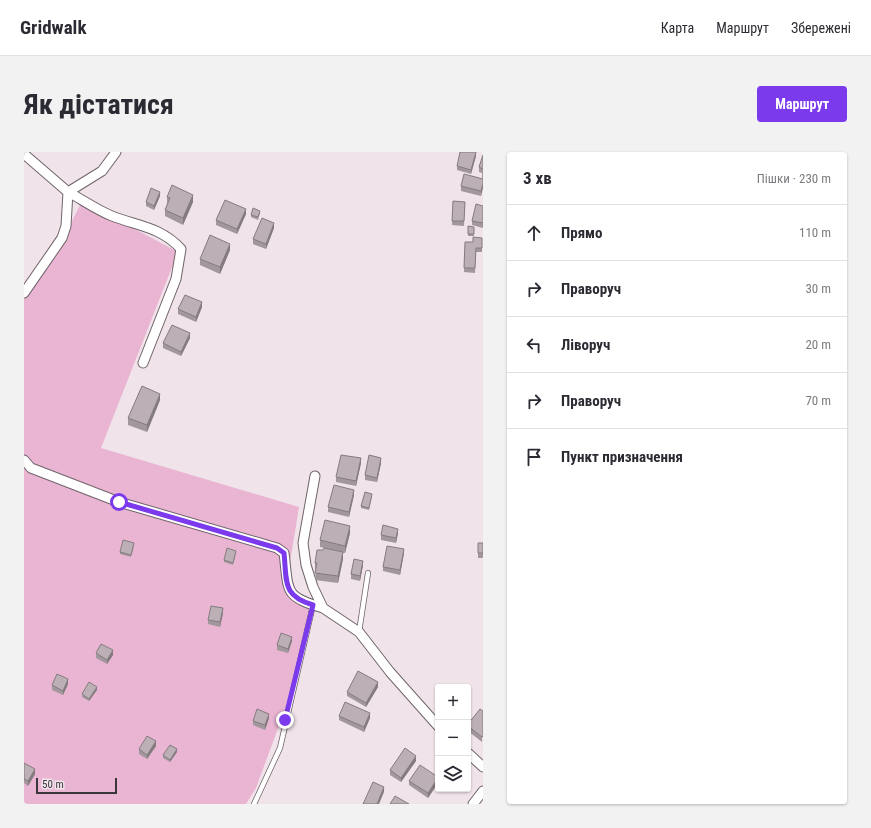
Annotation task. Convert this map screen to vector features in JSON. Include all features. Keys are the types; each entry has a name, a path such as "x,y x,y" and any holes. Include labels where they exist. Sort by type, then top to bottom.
{"street":[{"path":"68,192 102,171 116,152"},
{"path":"24,154 68,192 111,216 157,230 181,249 176,278 143,363"},
{"path":"24,293 62,238 66,226 68,192"},
{"path":"24,460 31,468 119,502 277,548 284,553 288,584 291,594 301,601 323,608 359,632 390,672 435,723"},
{"path":"315,476 303,543 306,565 313,587 323,608"},
{"path":"471,756 483,767"},
{"path":"473,804 483,791"}],"lane":[{"path":"359,632 368,573"},
{"path":"254,804 280,748 313,605"}],"shaded area":[{"path":"82,201 178,252 101,448 299,507 289,569 297,593 317,603 294,685 256,788 246,804 24,804 24,296 37,282 66,241 72,221"}],"building":[{"path":"460,152 476,152 471,170 457,166"},
{"path":"483,155 483,169 479,167"},
{"path":"464,174 483,179 481,191 461,186"},
{"path":"172,185 193,195 183,218 165,210 170,198 167,197"},
{"path":"151,188 160,192 154,206 146,202"},
{"path":"225,200 246,209 237,229 216,220"},
{"path":"453,201 465,202 464,221 452,221"},
{"path":"476,204 483,206 483,223 472,221"},
{"path":"253,208 260,211 258,217 251,215"},
{"path":"262,218 274,223 266,244 253,239"},
{"path":"468,226 474,227 474,234 468,234"},
{"path":"210,235 230,244 220,267 200,259"},
{"path":"473,237 482,238 482,248 476,248 475,268 464,268 465,242 473,242"},
{"path":"185,295 202,302 196,317 178,309"},
{"path":"172,325 190,333 181,352 163,343"},
{"path":"142,386 160,394 147,425 128,418"},
{"path":"341,455 361,458 356,481 336,477"},
{"path":"369,455 381,458 377,478 365,475"},
{"path":"334,485 354,490 349,512 328,507"},
{"path":"365,492 372,494 369,508 361,506"},
{"path":"325,520 350,526 345,546 320,540"},
{"path":"383,525 398,529 396,538 381,535"},
{"path":"123,540 134,543 131,555 120,552"},
{"path":"478,543 483,543 483,553 478,553"},
{"path":"387,546 404,549 400,570 383,567"},
{"path":"227,548 236,551 233,563 224,560"},
{"path":"324,548 343,552 338,576 315,573 317,550 323,550"},
{"path":"354,559 363,561 360,576 351,574"},
{"path":"211,606 223,608 220,622 208,620"},
{"path":"281,633 292,637 288,649 277,645"},
{"path":"101,644 113,650 107,660 96,653"},
{"path":"358,671 378,682 366,703 347,692"},
{"path":"57,674 68,679 63,691 52,685"},
{"path":"89,682 97,687 89,699 82,694"},
{"path":"345,702 370,713 364,727 339,716"},
{"path":"257,709 269,714 265,725 253,721"},
{"path":"480,709 483,711 482,737 471,728 471,720"},
{"path":"147,736 156,741 147,755 139,749"},
{"path":"170,745 177,749 170,760 163,755"},
{"path":"405,748 416,756 401,778 390,770"},
{"path":"24,763 35,769 28,781 24,779"},
{"path":"420,765 435,775 435,782 428,793 409,781"},
{"path":"373,782 384,787 377,804 363,804"},
{"path":"395,796 409,804 390,804"}],"route":[{"path":"119,502 277,548 284,553 288,584 291,594 301,601 313,605 285,720"}]}
